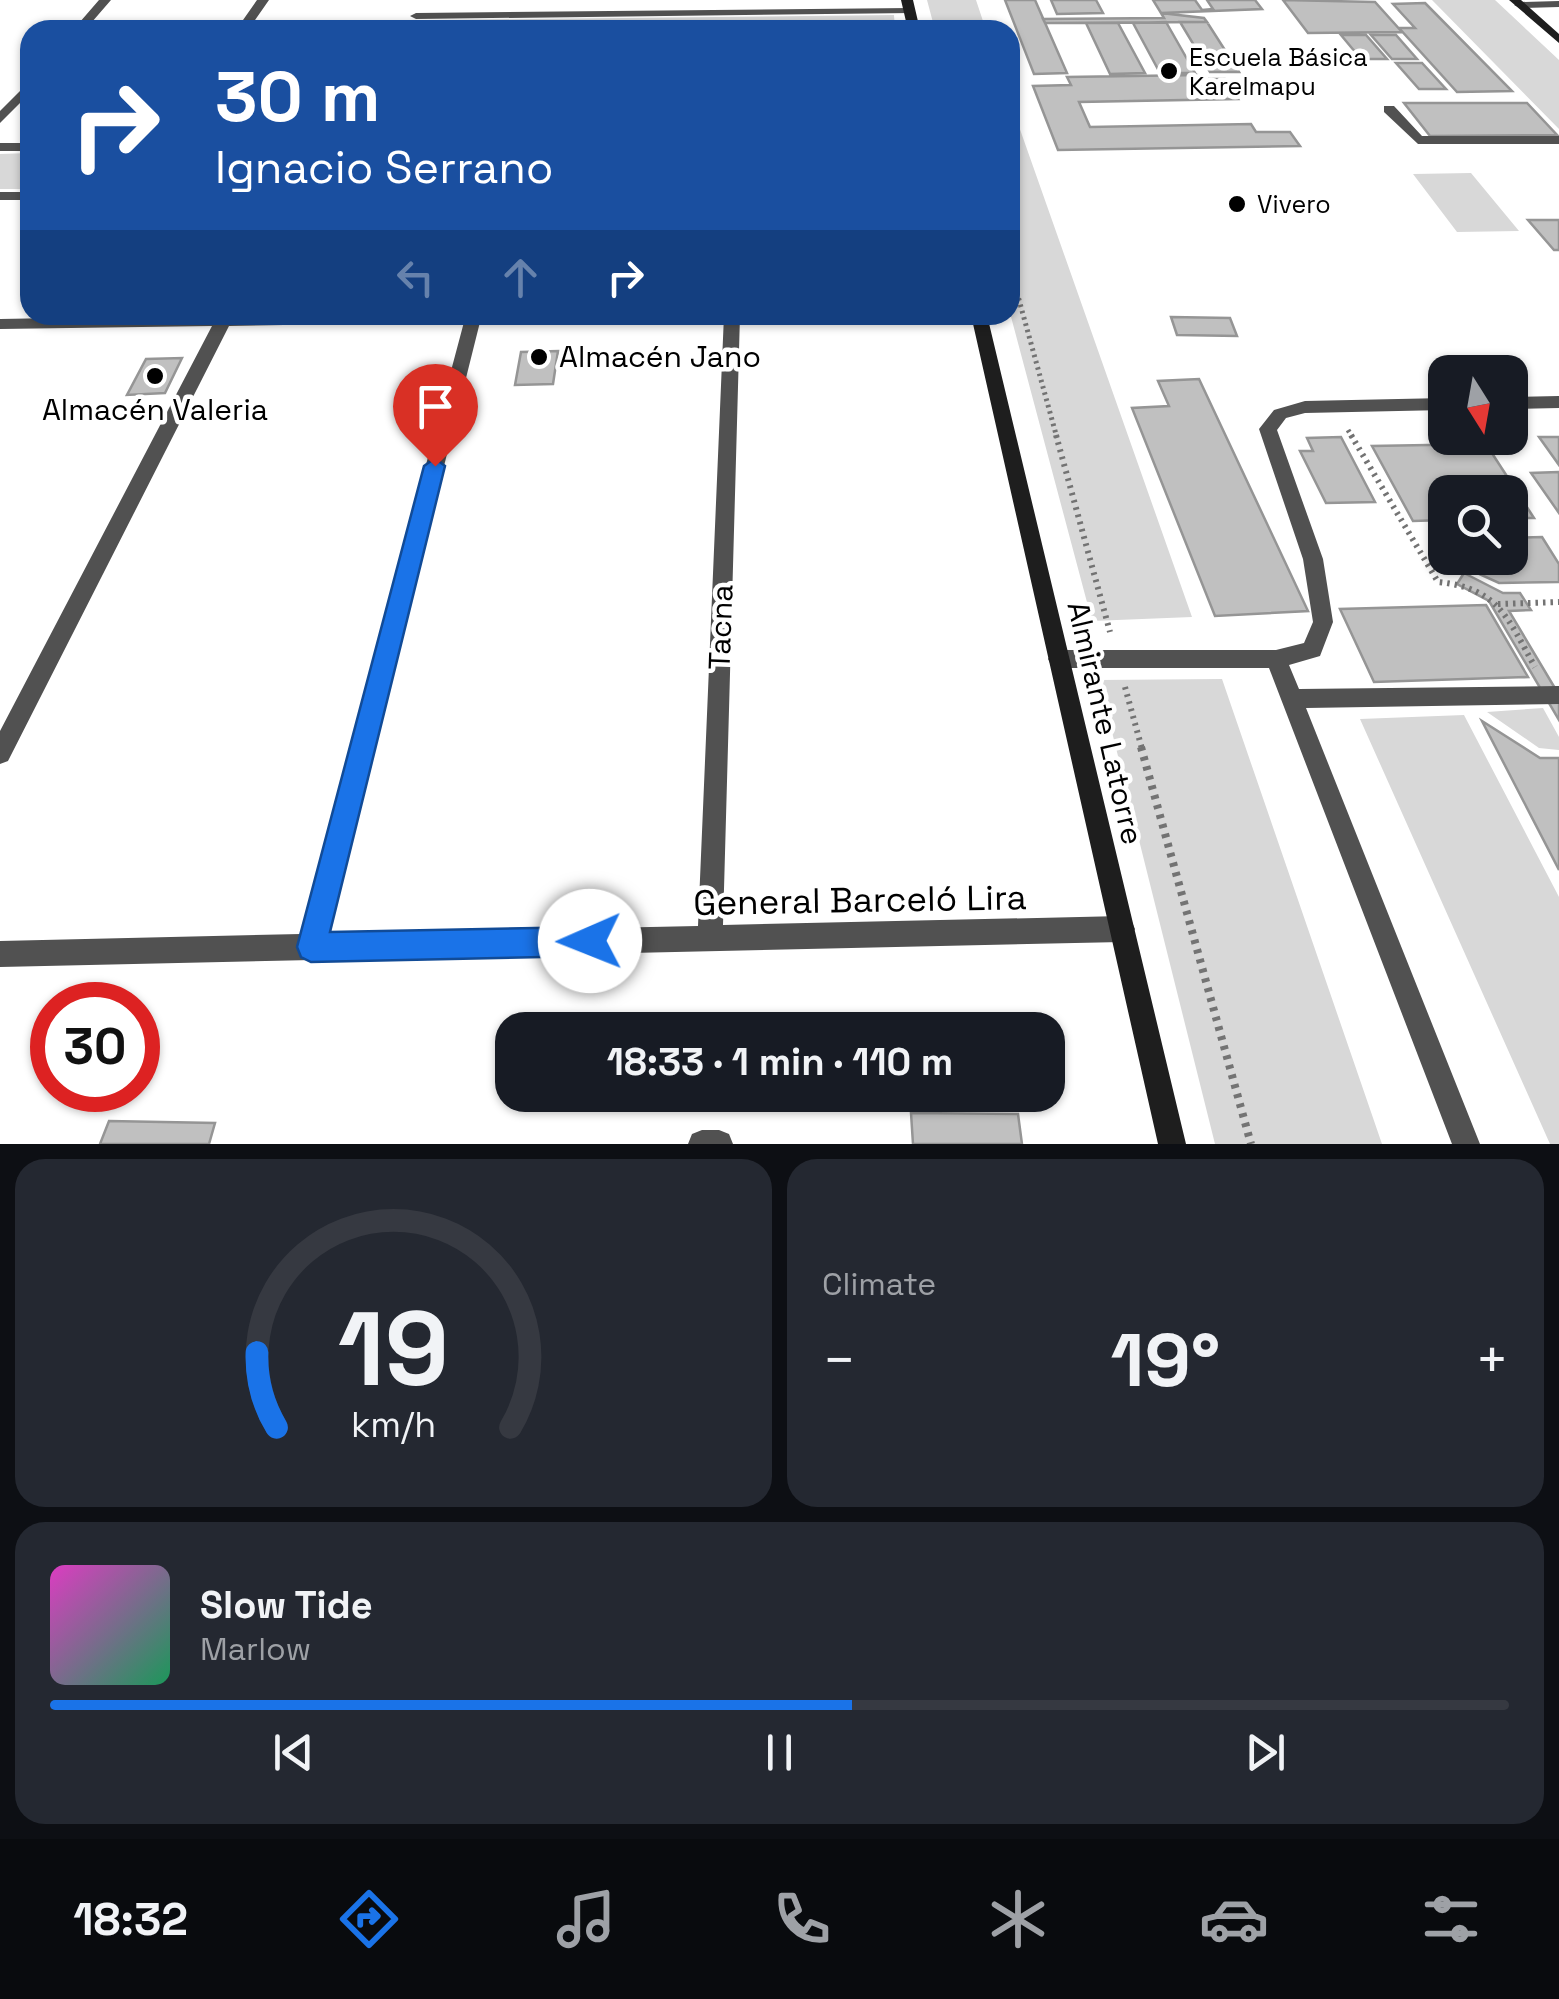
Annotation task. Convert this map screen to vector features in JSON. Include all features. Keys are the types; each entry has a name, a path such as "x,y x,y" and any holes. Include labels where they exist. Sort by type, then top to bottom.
{"street":[{"path":"88,20 105,0"},
{"path":"414,20 423,0"},
{"path":"1518,2 1559,4"},
{"path":"1518,2 1558,38"},
{"path":"416,16 908,5"},
{"path":"0,119 20,96"},
{"path":"1389,108 1418,140 1559,140"},
{"path":"0,754 221,325"},
{"path":"311,947 471,325"},
{"name":"Tacna","path":"710,938 732,325"},
{"name":"Almirante Latorre","path":"981,325 1172,1144"},
{"path":"1528,403 1559,402"},
{"path":"1059,658 1276,659 1312,650 1323,622 1313,559 1268,428 1280,414 1305,407 1428,404"},
{"path":"1276,659 1466,1144"},
{"path":"1291,699 1555,695"},
{"name":"General Barceló Lira","path":"0,954 1122,929"},
{"path":"702,1144 719,1144"}],"path":[{"path":"1020,303 1251,1144"},
{"path":"1334,406 1438,582 1468,582 1493,596 1555,695"},
{"path":"1498,604 1559,602"}],"shaded area":[{"path":"927,0 976,0 983,20 932,20"},
{"path":"1432,0 1495,0 1559,60 1559,129"},
{"path":"894,15 894,20 427,20"},
{"path":"1020,129 1192,617 1092,621 1013,325 1020,325"},
{"path":"20,153 20,189 0,189 0,154"},
{"path":"1471,173 1519,231 1457,232 1413,174"},
{"path":"1222,679 1382,1144 1215,1144 1099,680"},
{"path":"1543,708 1559,737 1559,750 1539,748 1487,712"},
{"path":"1464,715 1559,897 1559,1144 1550,1144 1360,719"}],"building":[{"path":"1005,0 1035,0 1067,73 1034,74 1020,38 1020,20 1013,20"},
{"path":"1051,0 1096,0 1103,13 1057,14"},
{"path":"1153,0 1195,0 1202,10 1213,9 1207,0 1255,0 1262,9 1161,13"},
{"path":"1283,0 1375,2 1402,32 1308,33"},
{"path":"1425,3 1512,91 1457,92 1399,28 1415,28 1393,4"},
{"path":"1161,13 1204,18 1207,22 1045,23 1043,19 1164,18"},
{"path":"1166,22 1195,73 1160,73 1133,23"},
{"path":"1180,22 1207,22 1239,72 1210,72"},
{"path":"1086,23 1118,23 1145,73 1110,74"},
{"path":"1341,35 1366,35 1387,59 1361,59"},
{"path":"1371,35 1396,35 1417,59 1392,59"},
{"path":"1396,63 1422,63 1446,89 1419,89"},
{"path":"1201,75 1204,79 1225,79 1238,99 1079,102 1090,127 1251,124 1256,132 1290,132 1300,146 1058,150 1033,86 1071,85 1067,77"},
{"path":"1404,103 1527,103 1557,135 1430,136"},
{"path":"1528,220 1559,220 1559,250 1554,250"},
{"path":"1171,317 1230,318 1237,336 1177,335"},
{"path":"558,351 553,384 515,385 521,352"},
{"name":"Almacén Valeria","path":"182,358 165,393 127,395 146,359"},
{"path":"1199,379 1308,611 1215,616 1132,408 1169,406 1158,381"},
{"path":"1341,437 1375,502 1326,503 1300,451 1313,451 1307,438"},
{"path":"1539,437 1559,437 1559,465"},
{"path":"1428,445 1428,455 1493,455 1506,475 1428,475 1428,521 1413,521 1372,446"},
{"path":"1559,472 1559,513 1531,473"},
{"path":"1528,537 1542,537 1559,564 1559,582 1499,583 1481,575 1528,575"},
{"path":"1463,575 1468,575 1503,593 1520,593 1531,610 1509,611 1559,695 1559,720 1489,601 1457,584"},
{"path":"1486,605 1528,677 1374,682 1340,609"},
{"path":"1482,721 1540,758 1559,758 1559,870"},
{"path":"911,1113 1018,1114 1022,1144 913,1144"},
{"path":"109,1121 215,1123 209,1144 100,1144"}],"place":[{"name":"Escuela Básica Karelmapu","path":"1169,71"},
{"name":"Vivero","path":"1237,204"},
{"name":"Almacén Jano","path":"539,357"},
{"name":"Almacén Valeria","path":"155,376"}],"route":[{"path":"435,466 311,947 590,941"}]}
